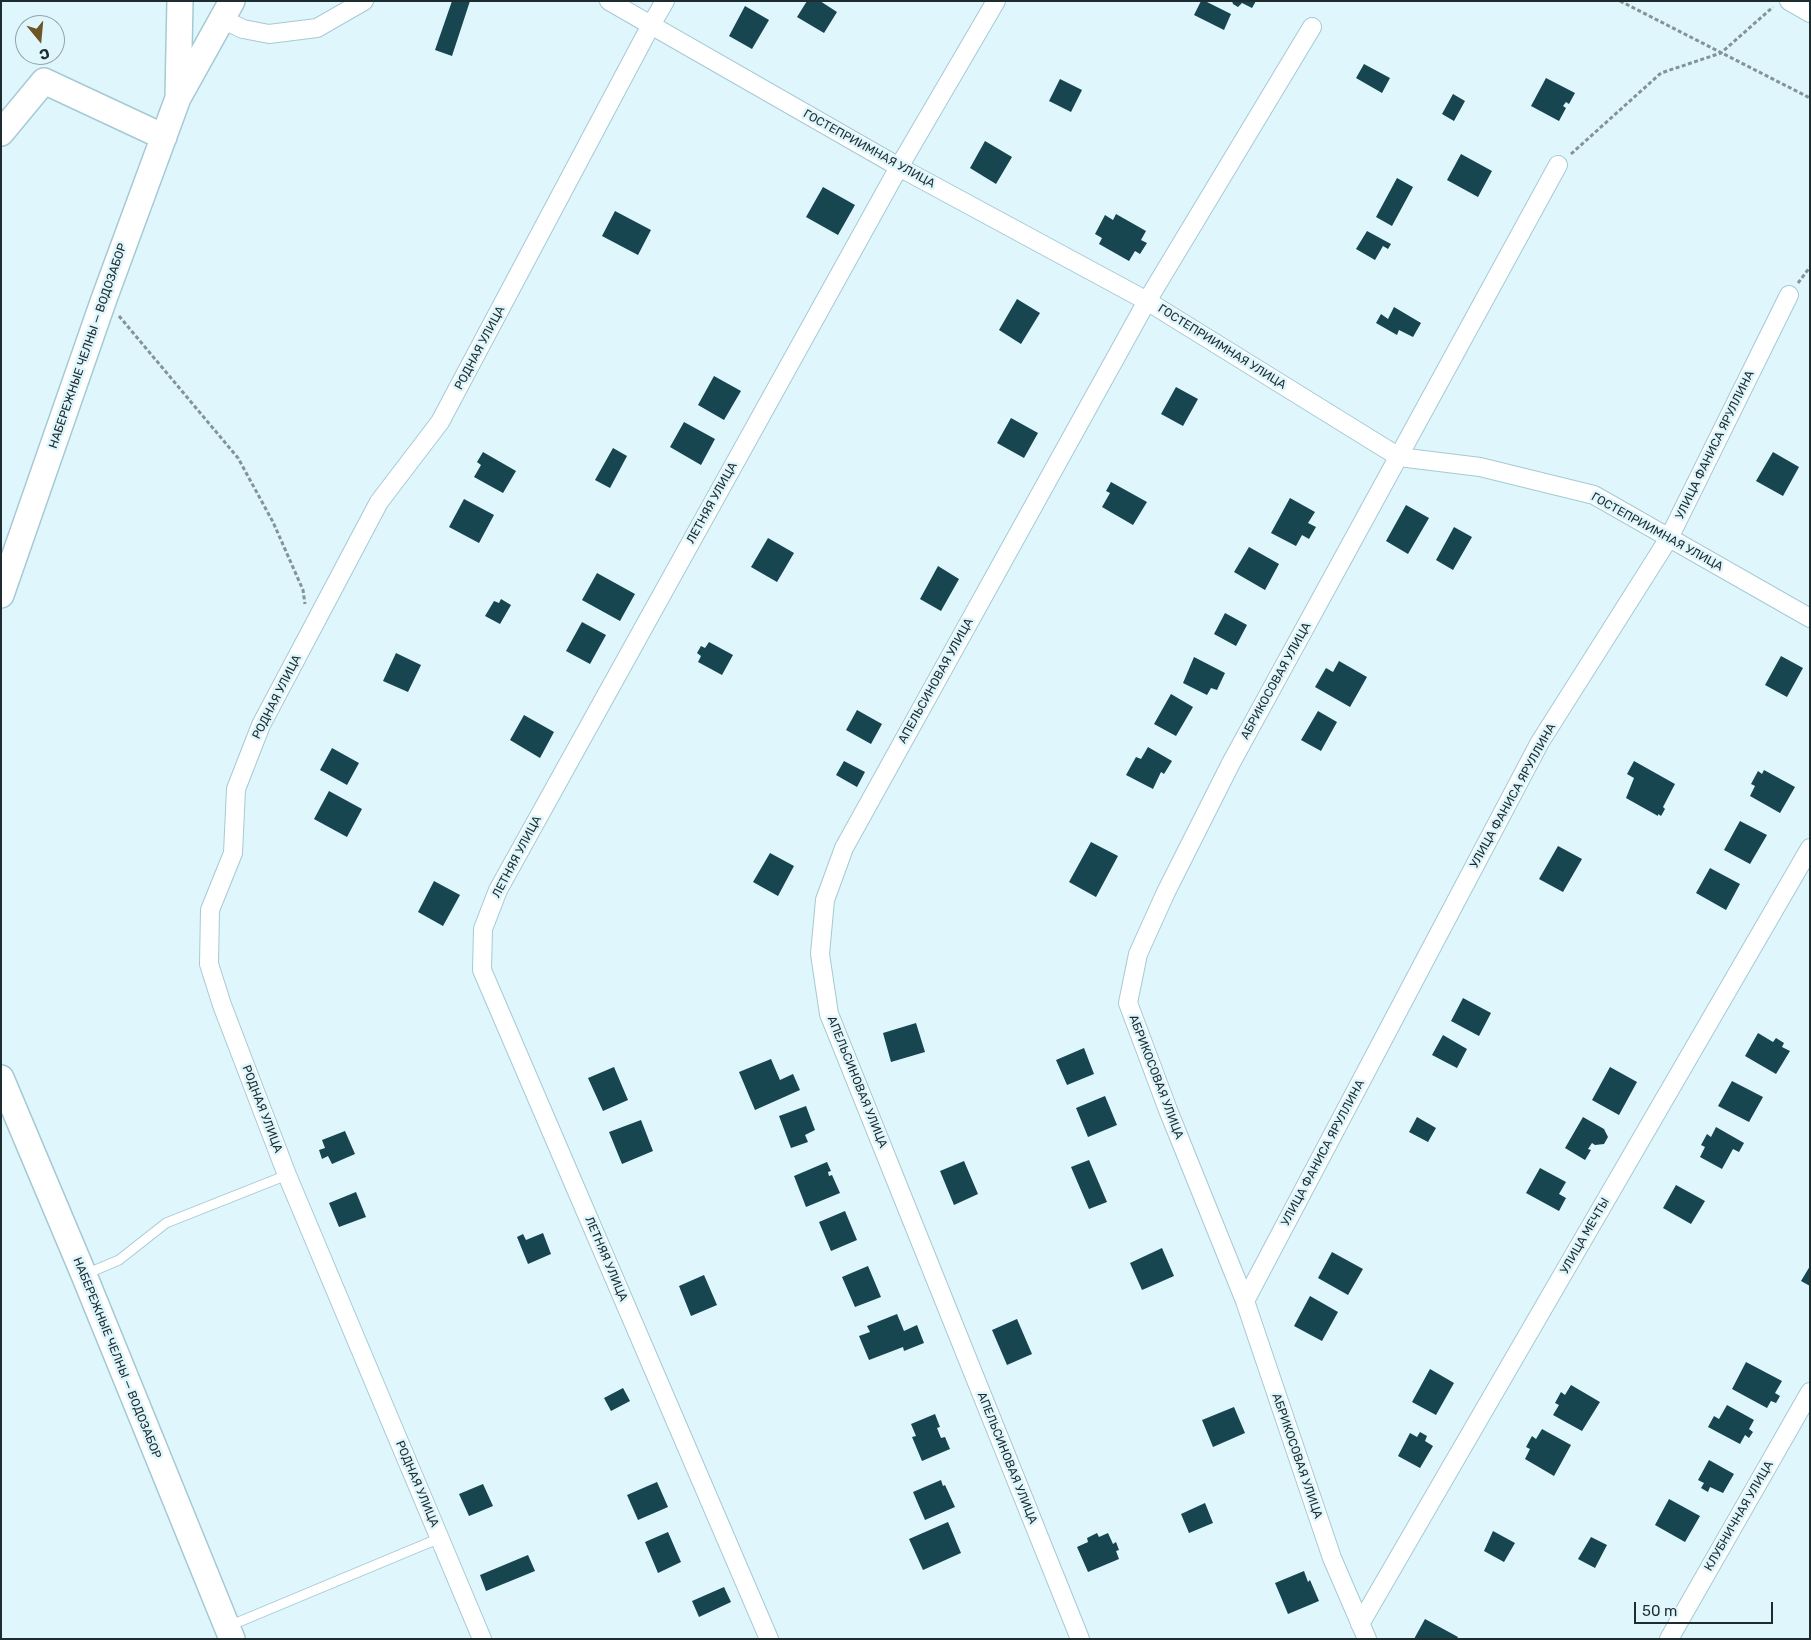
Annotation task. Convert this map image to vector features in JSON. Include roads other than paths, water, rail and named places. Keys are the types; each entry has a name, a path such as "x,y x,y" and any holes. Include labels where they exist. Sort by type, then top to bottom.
{"main road":[{"name":"НАБЕРЕЖНЫЕ ЧЕЛНЫ — ВОДОЗАБОР","path":"178,98 180,1"},
{"name":"НАБЕРЕЖНЫЕ ЧЕЛНЫ — ВОДОЗАБОР","path":"1,596 104,298 178,98 227,10"},
{"path":"1,133 44,81 164,138"},
{"name":"НАБЕРЕЖНЫЕ ЧЕЛНЫ — ВОДОЗАБОР","path":"1,1078 84,1275 229,1633"}],"street":[{"path":"227,10 243,29 269,34 317,28 364,1"},
{"name":"ГОСТЕПРИИМНАЯ УЛИЦА","path":"609,1 899,167 1147,301 1399,457 1480,468 1594,495 1810,618"},
{"name":"РОДНАЯ УЛИЦА","path":"482,1639 287,1175 222,1005 209,964 210,910 233,853 236,789 261,725 379,502 440,422 665,1"},
{"name":"ЛЕТНЯЯ УЛИЦА","path":"769,1639 482,970 483,929 498,890 899,167 996,1"},
{"path":"1789,1 1810,13"},
{"name":"АПЕЛЬСИНОВАЯ УЛИЦА","path":"1080,1639 829,1014 820,954 825,900 844,848 1147,301 1312,27"},
{"name":"АБРИКОСОВАЯ УЛИЦА","path":"1363,1631 1332,1558 1245,1301 1168,1110 1128,1003 1138,954 1166,892 1231,762 1558,165"},
{"name":"УЛИЦА ФАНИСА ЯРУЛЛИНА","path":"1245,1301 1540,742 1669,538 1789,295"},
{"name":"УЛИЦА МЕЧТЫ","path":"1363,1631 1810,848"},
{"name":"КЛУБНИЧНАЯ УЛИЦА","path":"1669,1639 1810,1392"}],"lane":[{"path":"84,1275 119,1260 166,1223 287,1175"},
{"path":"229,1633 440,1538"}]}
